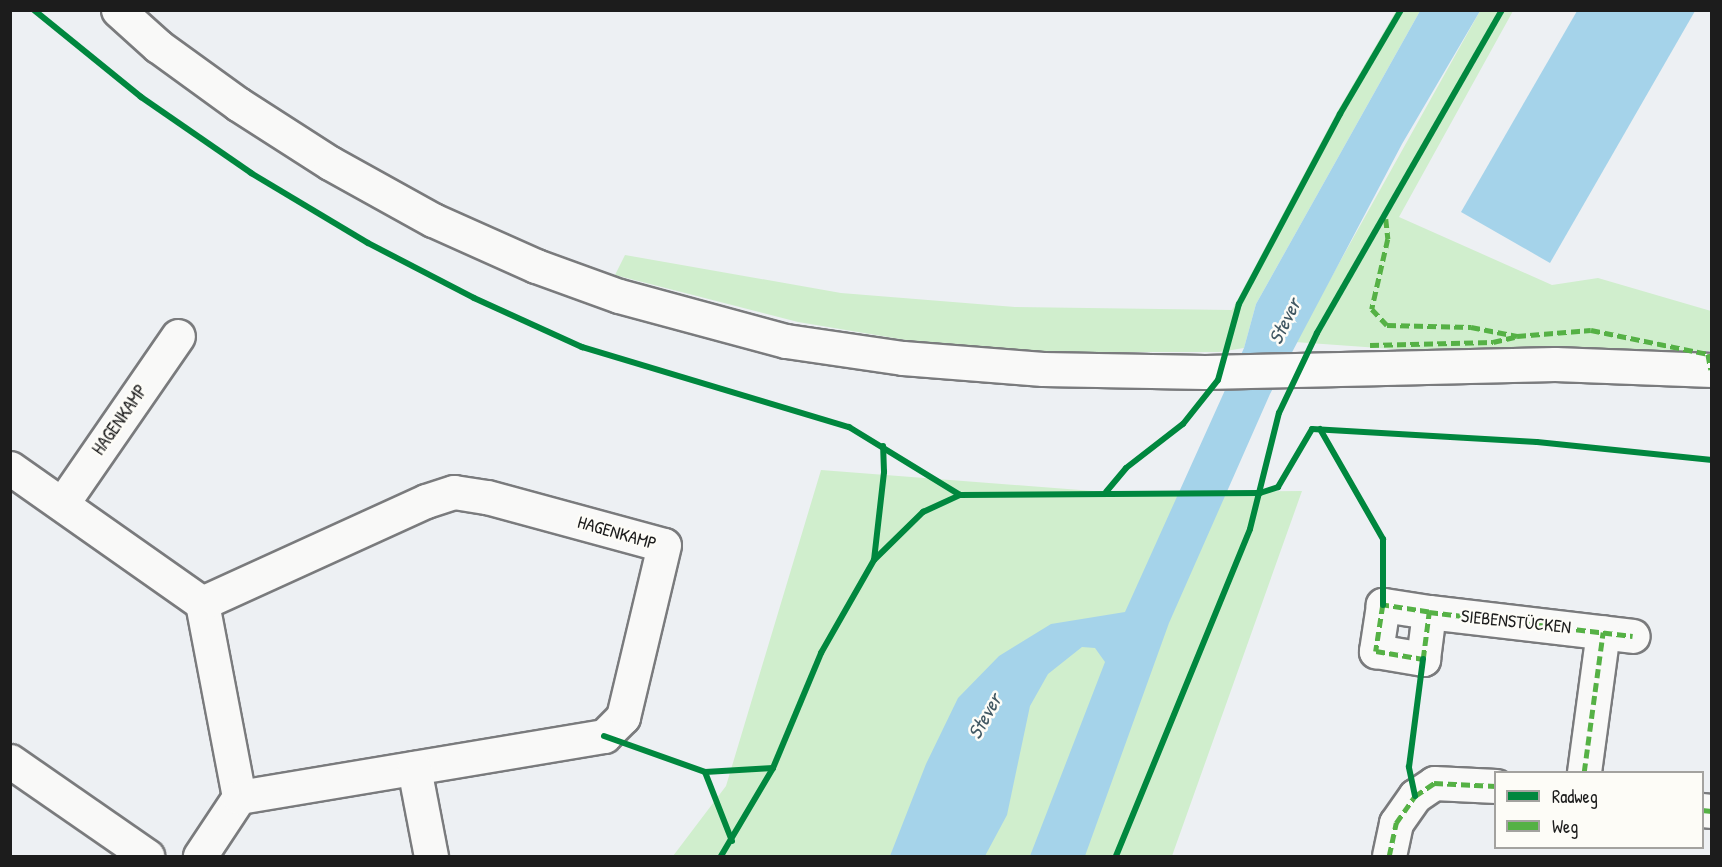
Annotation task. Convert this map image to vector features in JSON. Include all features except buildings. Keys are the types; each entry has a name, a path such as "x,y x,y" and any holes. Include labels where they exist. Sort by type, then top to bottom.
{"street":[{"path":"118,10 158,46 238,104 330,163 433,220 536,266 619,296 786,341 903,358 1043,369 1204,372 1555,364 1712,370"},
{"name":"HAGENKAMP","path":"62,504 178,336"},
{"path":"10,468 202,603 239,797 200,856"},
{"name":"HAGENKAMP","path":"202,603 426,501 454,492 487,497 664,545 624,717 604,736 239,797"},
{"name":"SIEBENSTÜCKEN","path":"1430,612 1618,634 1584,771"},
{"path":"10,760 147,856"},
{"path":"414,768 431,856"},
{"path":"1389,856 1396,822 1415,796 1434,783 1494,786"}],"green space":[{"path":"1396,11 1420,11 1256,304 1244,348 1219,352 1047,352 906,340 798,322 615,275 625,255 841,293 1015,307 1232,310 1337,112"},
{"path":"1480,11 1513,11 1399,217 1552,285 1598,278 1711,311 1711,351 1393,349 1295,342"},
{"path":"821,470 1106,492 1302,491 1172,856 673,856 726,786"}],"water":[{"name":"Stever","path":"1420,11 1480,11 1402,144 1270,394 1169,623 1085,856 1030,856 1105,662 1095,648 1082,647 1048,674 1030,706 1007,815 985,856 890,856 926,764 958,698 999,656 1051,624 1125,612 1244,348 1256,304"},
{"path":"1577,11 1695,11 1550,263 1461,212"}],"marked path":[{"path":"1386,219 1388,239 1372,309 1387,325 1471,327 1517,336 1591,330 1708,354 1711,370"},
{"path":"1370,345 1493,342 1514,337"},
{"path":"1429,612 1383,605 1376,651 1423,659 1429,612 1633,636"},
{"path":"1584,771 1603,632"},
{"path":"1389,856 1396,823 1415,796 1434,783 1494,786"},
{"path":"1704,810 1712,811"}],"cycle path":[{"path":"34,10 141,97 251,173 368,243 474,298 582,347 849,427 960,495"},
{"path":"1106,492 1126,468 1183,424 1218,380 1239,304 1340,114 1401,10"},
{"path":"1116,856 1250,529 1279,413 1317,333 1502,10"},
{"path":"721,856 773,768 821,653 874,560 923,512 960,495 1260,493 1278,487 1312,429 1537,442 1712,460"},
{"path":"1320,429 1383,539 1383,605"},
{"path":"874,560 884,472 883,446"},
{"path":"1415,796 1409,767 1423,659"},
{"path":"604,736 705,772"},
{"path":"732,841 705,772 773,768"}]}
